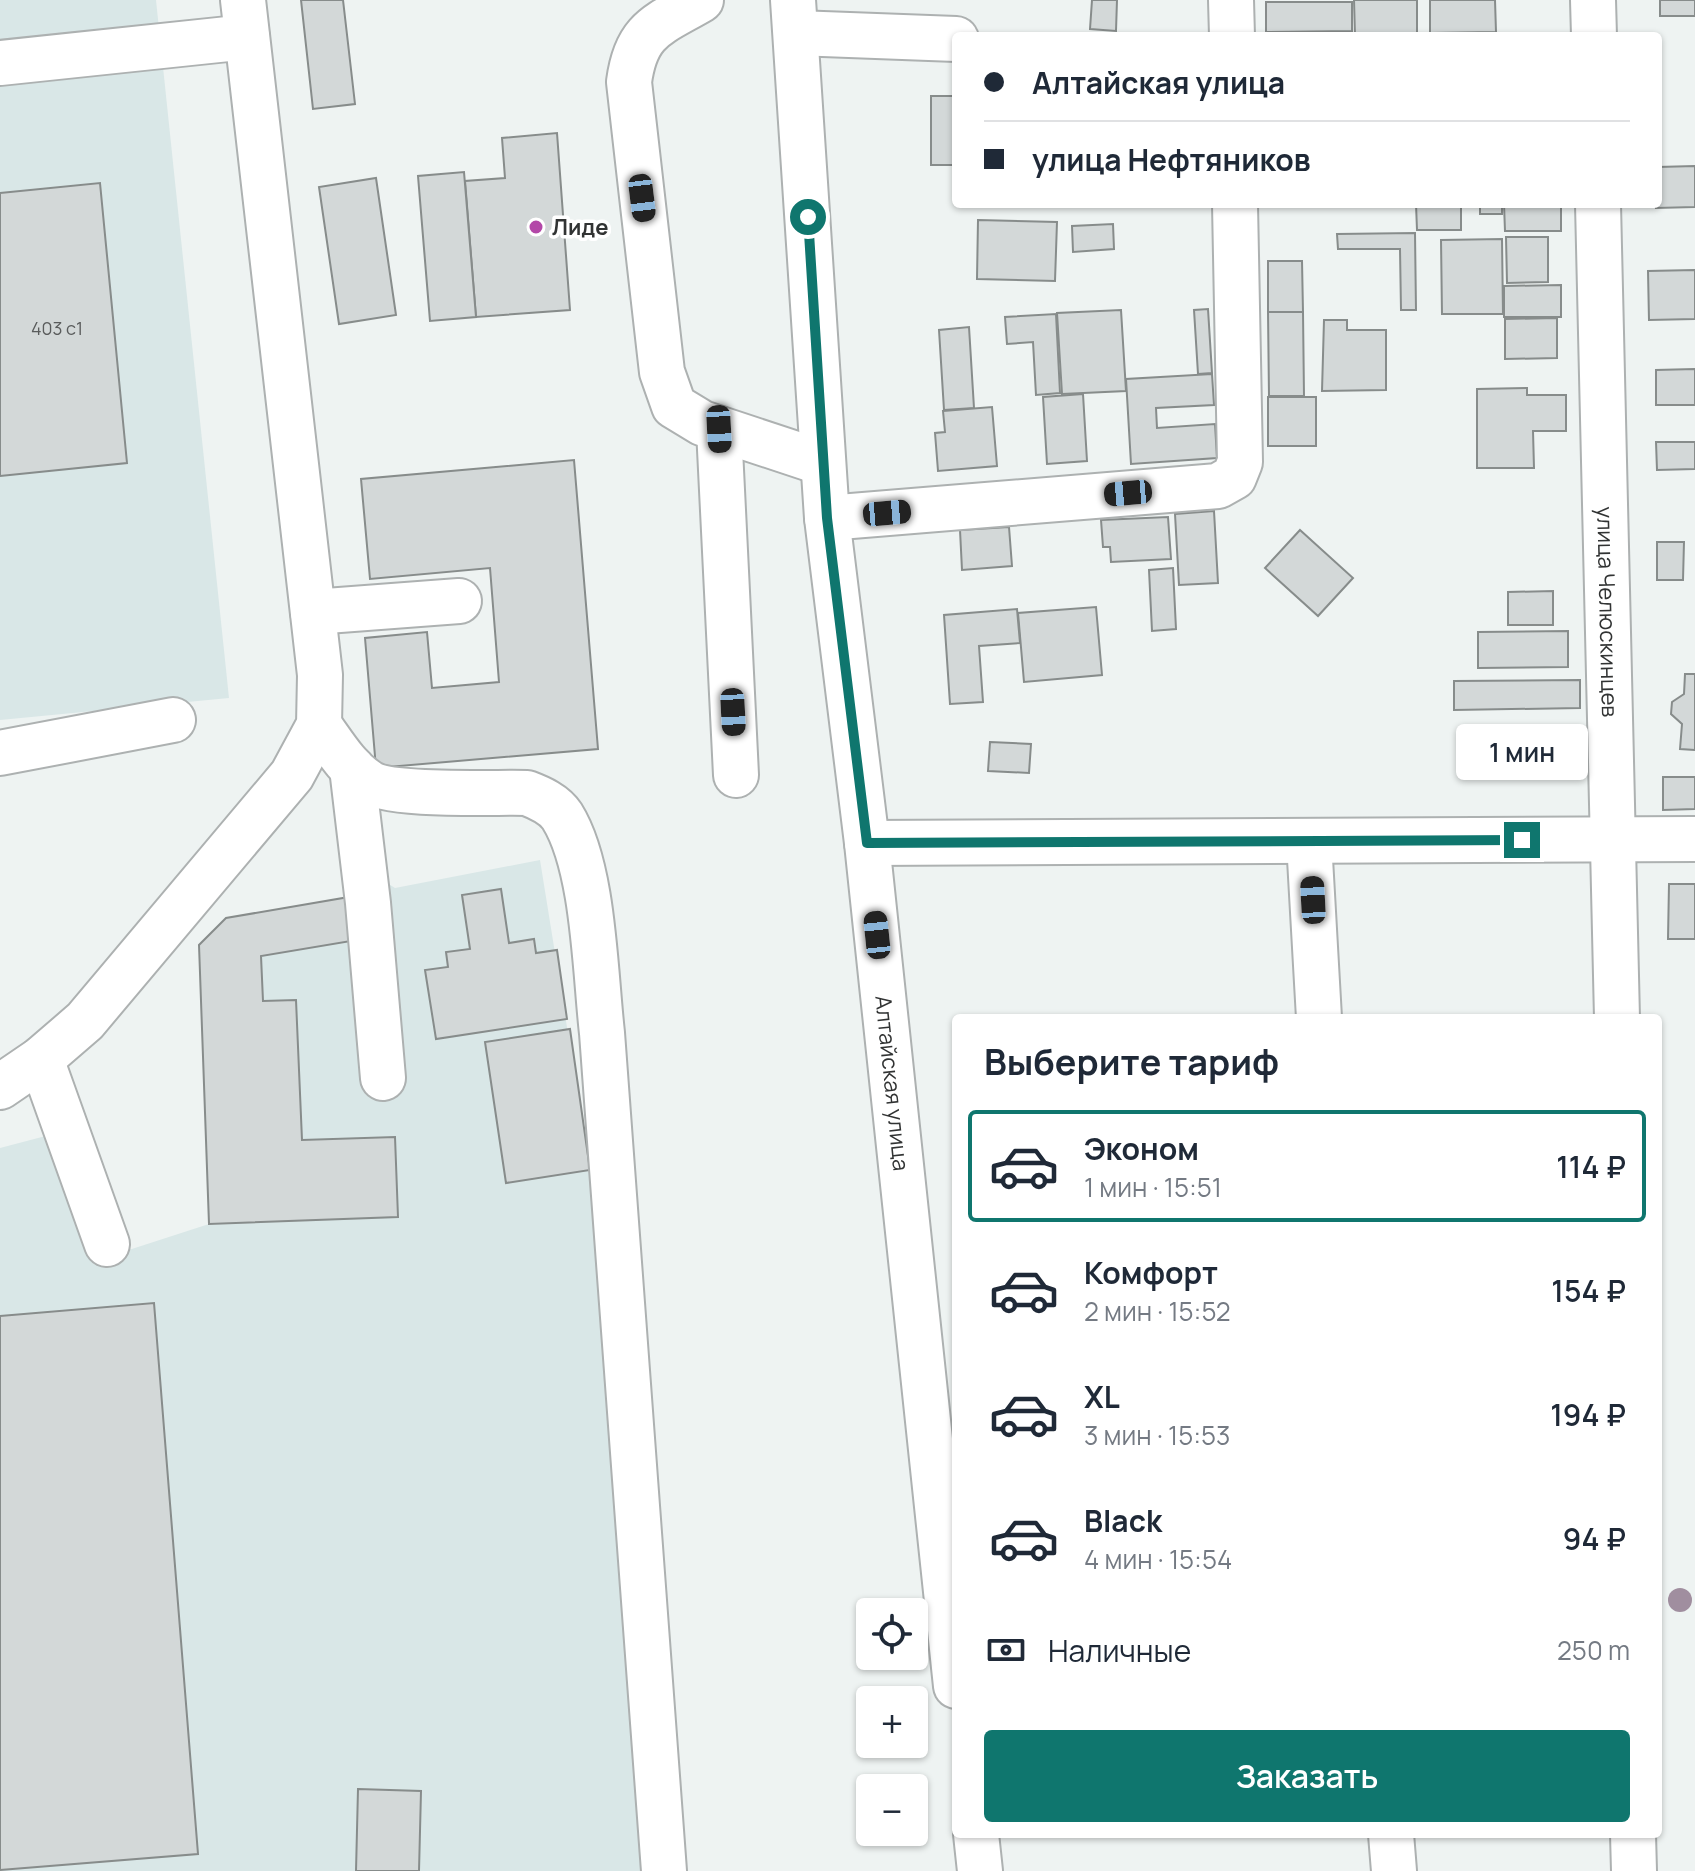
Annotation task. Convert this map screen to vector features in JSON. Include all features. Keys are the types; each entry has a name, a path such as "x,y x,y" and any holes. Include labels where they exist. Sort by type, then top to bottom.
{"street":[{"path":"701,0 655,27 633,52 629,82 662,372 674,406 719,429 823,463"},
{"path":"1231,0 1232,32"},
{"path":"1593,0 1594,32"},
{"path":"795,16 952,38"},
{"name":"Алтайская улица","path":"795,16 827,518 867,843 952,1648"},
{"path":"0,63 245,19 320,675 319,725 292,775 85,1021 41,1059 0,1087"},
{"path":"827,518 1218,486 1234,477 1240,462 1235,208"},
{"name":"улица Челюскинцев","path":"1598,208 1617,1014"},
{"path":"719,429 736,775"},
{"path":"313,612 459,601"},
{"path":"0,753 173,720"},
{"path":"319,725 352,768 369,784 391,789 527,793 544,799 560,814 571,835 588,897 602,1033 664,1871"},
{"path":"352,768 383,1078"},
{"path":"867,843 1695,839"},
{"path":"1309,841 1319,1014"},
{"path":"41,1059 107,1244"},
{"path":"976,1838 980,1871"},
{"path":"1391,1838 1394,1871"},
{"path":"1633,1838 1634,1871"}],"shaded area":[{"path":"0,0 156,0 229,698 0,720"},
{"path":"540,860 590,1170 645,1871 0,1871 0,1148 57,1133 104,1258 209,1224 199,945 226,918 349,897 382,880 395,888"}],"building":[{"path":"301,0 343,0 355,104 313,109"},
{"path":"1092,0 1117,0 1116,31 1090,29"},
{"path":"1354,0 1417,0 1417,32 1355,32"},
{"path":"1430,0 1495,0 1496,32 1430,32"},
{"path":"1660,0 1695,0 1695,16 1660,16"},
{"path":"1266,2 1352,2 1352,31 1266,32"},
{"path":"931,96 952,96 952,165 931,165"},
{"path":"557,133 570,310 476,317 465,181 505,178 502,138"},
{"path":"1695,166 1695,207 1662,208 1662,167"},
{"path":"464,172 476,317 430,321 418,176"},
{"path":"376,178 396,315 339,324 319,187"},
{"path":"100,183 127,463 0,476 0,193"},
{"path":"1416,208 1461,208 1461,230 1417,230"},
{"path":"1480,208 1502,208 1502,214 1480,214"},
{"path":"1504,208 1561,208 1561,231 1505,231"},
{"path":"978,220 1057,222 1055,281 977,279"},
{"path":"1113,224 1114,249 1073,252 1072,226"},
{"path":"1415,233 1416,310 1401,310 1400,249 1338,249 1337,234"},
{"path":"1506,237 1548,237 1548,282 1507,283"},
{"path":"1502,239 1503,314 1442,314 1441,240"},
{"path":"1268,261 1302,261 1303,312 1268,312"},
{"path":"1695,270 1695,319 1649,320 1648,271"},
{"path":"1561,285 1561,317 1504,317 1504,286"},
{"path":"1208,309 1212,373 1198,374 1194,310"},
{"path":"1121,310 1126,391 1062,394 1057,313"},
{"path":"1268,312 1303,312 1304,396 1269,396"},
{"path":"1056,314 1060,393 1036,395 1033,342 1007,344 1005,317"},
{"path":"1557,318 1557,358 1505,359 1505,319"},
{"path":"1324,320 1347,320 1347,330 1386,330 1386,390 1322,391"},
{"path":"969,327 974,408 944,410 939,330"},
{"path":"1695,369 1695,405 1656,405 1656,370"},
{"path":"1212,374 1214,405 1156,408 1157,428 1215,424 1217,458 1131,464 1126,379"},
{"path":"1527,388 1527,395 1566,395 1566,431 1533,431 1534,468 1477,468 1477,389"},
{"path":"1083,394 1087,461 1047,464 1043,397"},
{"path":"1268,397 1316,397 1316,446 1268,446"},
{"path":"992,407 997,466 938,471 935,433 945,432 943,411"},
{"path":"1656,442 1695,442 1695,469 1657,470"},
{"path":"574,460 598,749 376,768 365,638 427,632 432,688 499,682 490,568 370,579 361,479"},
{"path":"1214,511 1218,583 1179,585 1175,514"},
{"path":"1168,517 1171,559 1111,562 1110,547 1103,547 1101,520"},
{"path":"1009,527 1012,566 962,570 960,530"},
{"path":"1300,530 1353,578 1318,616 1265,568"},
{"path":"1657,542 1684,542 1683,580 1657,580"},
{"path":"1173,568 1176,629 1152,631 1149,570"},
{"path":"1553,591 1553,625 1508,625 1508,592"},
{"path":"1096,607 1102,675 1024,682 1018,613"},
{"path":"1017,609 1020,643 979,646 983,702 950,704 944,615"},
{"path":"1568,631 1568,667 1478,668 1478,632"},
{"path":"1685,674 1695,674 1695,750 1680,749 1682,724 1671,714 1672,702 1684,694"},
{"path":"1580,680 1580,708 1454,710 1454,681"},
{"path":"990,742 1031,744 1029,773 988,771"},
{"path":"1663,777 1695,777 1695,809 1663,810"},
{"path":"1669,884 1695,884 1695,939 1668,939"},
{"path":"501,889 509,943 534,939 536,953 557,950 567,1019 436,1039 425,970 448,967 446,952 470,949 462,895"},
{"path":"349,897 357,940 261,956 263,1001 296,1000 302,1140 395,1137 398,1217 209,1224 199,945 226,918"},
{"path":"570,1029 590,1170 506,1183 485,1042"},
{"path":"154,1303 198,1854 0,1870 0,1316"},
{"path":"358,1789 421,1791 419,1871 356,1871"}],"place":[{"name":"Лиде","path":"536,227"}],"route":[{"path":"808,217 827,518 867,843 1522,840"}]}
